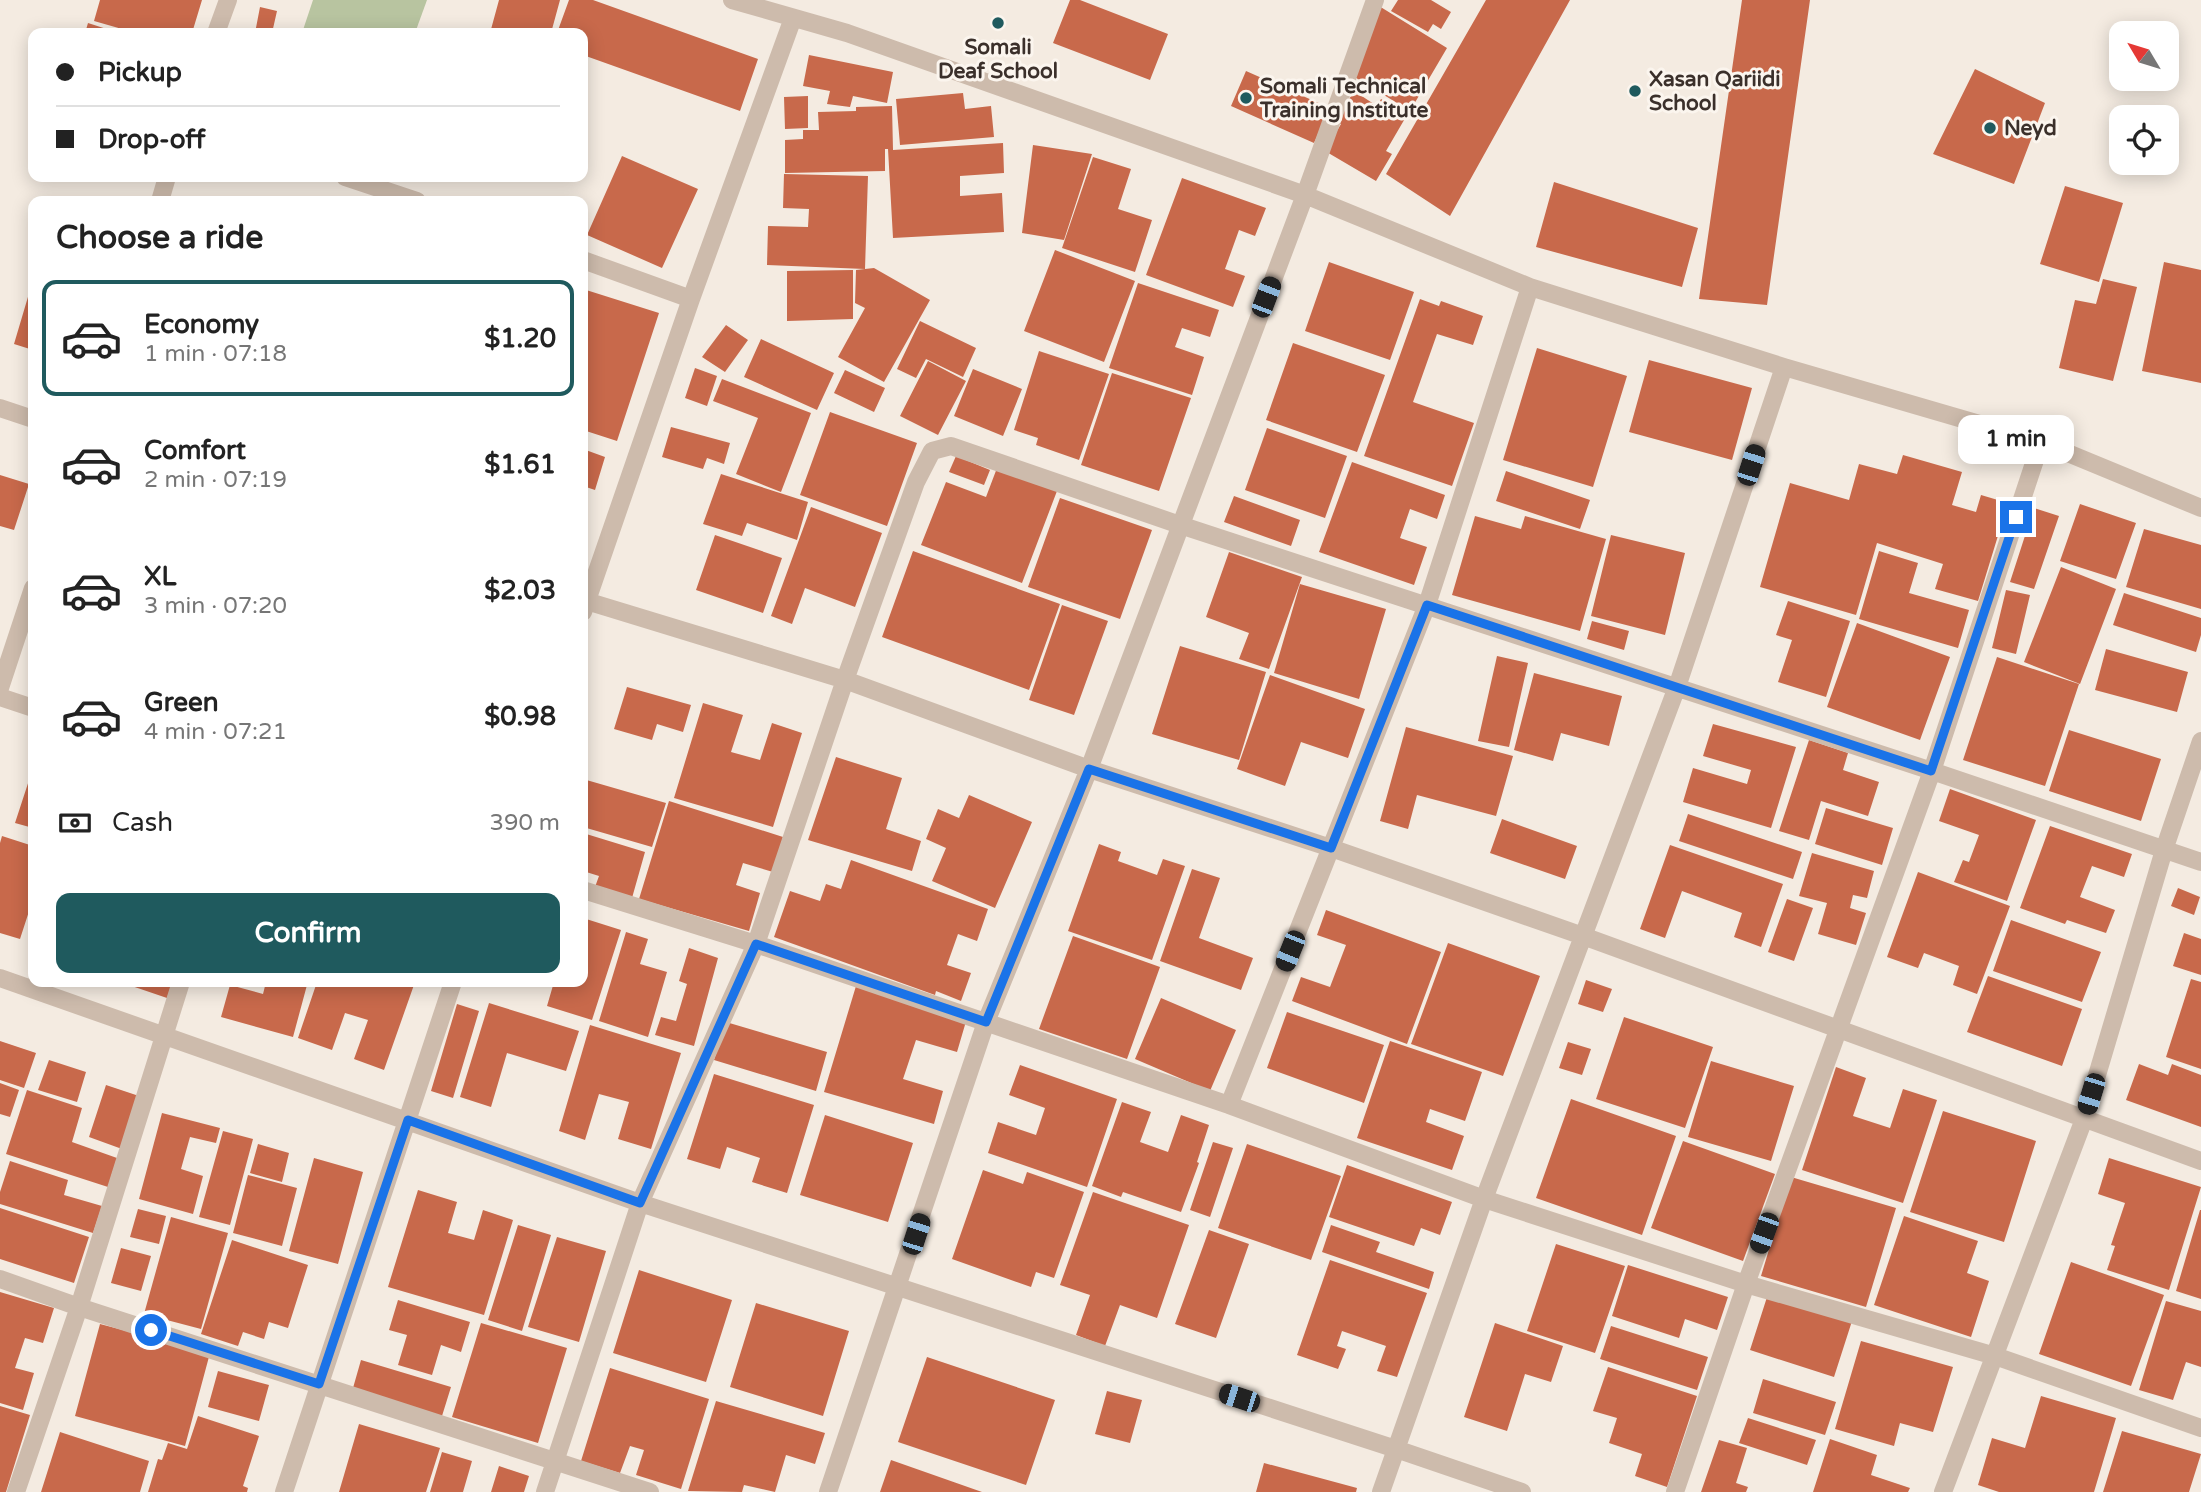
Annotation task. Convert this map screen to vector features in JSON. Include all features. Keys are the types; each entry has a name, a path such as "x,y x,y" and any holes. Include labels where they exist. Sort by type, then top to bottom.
{"street":[{"path":"218,28 228,0"},
{"path":"732,0 846,33 1305,195 1530,287 1784,367 2041,442 2201,508"},
{"path":"828,1492 986,1022 1089,769 1305,195 1375,0"},
{"path":"588,594 793,18"},
{"path":"360,182 402,196"},
{"path":"588,262 691,299"},
{"path":"1229,1105 1427,605 1530,287"},
{"path":"1381,1492 1485,1199 1677,687 1784,367"},
{"path":"0,408 28,417"},
{"path":"1675,1492 1746,1284 1931,771 2041,442"},
{"path":"545,1492 640,1203 756,944 845,680 916,482 932,451 951,446 1180,525 2201,862"},
{"path":"0,688 28,603"},
{"path":"588,606 845,680 1089,769 1331,848 1583,936 2201,1161"},
{"path":"0,697 28,706"},
{"path":"1944,1492 2084,1119 2165,850 2201,741"},
{"path":"588,892 756,944 1229,1105 1485,1199 1746,1284 1995,1356 2201,1428"},
{"path":"0,978 640,1203 1522,1492"},
{"path":"16,1492 79,1307 179,987"},
{"path":"284,1492 451,987"},
{"path":"0,1279 650,1492"}],"green space":[{"path":"313,0 427,0 417,28 304,28"}],"building":[{"path":"100,0 202,0 194,28 118,28 94,21"},
{"path":"499,0 560,0 552,28 491,28"},
{"path":"569,0 593,0 758,59 740,111 588,57 588,28 559,28"},
{"path":"1070,0 1080,0 1168,34 1150,80 1053,43"},
{"path":"1398,0 1431,0 1451,12 1441,29 1433,24 1428,32 1391,11"},
{"path":"1486,0 1570,0 1450,216 1386,174"},
{"path":"1742,0 1810,0 1767,305 1699,299"},
{"path":"1379,6 1447,48 1410,111 1353,76"},
{"path":"260,7 277,11 273,28 256,28"},
{"path":"88,23 104,28 86,28"},
{"path":"809,55 893,72 887,103 853,96 850,107 827,104 830,91 803,86"},
{"name":"Neyd","path":"1975,69 2045,103 2014,184 1933,154"},
{"path":"1246,71 1330,108 1314,143 1231,106"},
{"path":"1354,91 1377,106 1381,99 1407,115 1386,151 1392,154 1376,181 1325,151 1341,124 1336,121"},
{"path":"963,93 965,109 991,106 994,137 900,145 896,99"},
{"path":"808,96 808,128 785,129 784,97"},
{"path":"892,106 893,150 1003,143 1004,173 960,176 960,196 1002,193 1004,232 893,238 888,149 885,149 885,171 785,173 785,140 803,139 803,130 819,130 818,112"},
{"path":"1033,145 1092,154 1064,240 1022,233"},
{"path":"622,156 698,189 662,268 588,235"},
{"path":"1093,157 1131,169 1118,209 1152,220 1135,272 1062,248"},
{"path":"784,174 868,176 865,269 767,265 768,226 808,227 809,209 783,208"},
{"path":"1182,178 1266,208 1255,236 1239,230 1225,269 1245,276 1233,307 1146,275"},
{"path":"1554,182 1698,228 1682,287 1536,247"},
{"path":"2065,186 2123,203 2099,282 2040,264"},
{"path":"1055,250 1135,281 1104,362 1024,331"},
{"path":"1329,262 1414,292 1390,360 1305,331"},
{"path":"2164,262 2201,270 2201,383 2142,371"},
{"path":"874,268 930,300 884,382 838,357 865,308 855,303 856,270"},
{"path":"853,270 853,319 787,321 787,271"},
{"path":"2103,279 2137,287 2113,381 2059,368 2075,300 2096,304"},
{"path":"1138,283 1219,310 1210,337 1182,328 1175,347 1204,357 1192,395 1109,368"},
{"path":"588,291 659,313 617,441 588,432"},
{"path":"28,297 28,348 14,344"},
{"path":"1420,299 1439,306 1441,301 1483,316 1473,345 1437,334 1413,402 1474,423 1452,486 1364,456"},
{"path":"920,321 976,348 963,377 926,359 916,378 897,369"},
{"path":"726,325 748,340 725,372 702,357"},
{"path":"761,339 834,373 817,410 744,377"},
{"path":"1293,343 1385,375 1357,452 1266,420"},
{"path":"1537,348 1627,376 1593,487 1503,460"},
{"path":"1039,351 1109,374 1079,460 1036,445 1038,438 1014,430"},
{"path":"1649,360 1752,388 1732,460 1629,432"},
{"path":"928,361 966,381 938,435 900,416"},
{"path":"695,368 717,376 707,406 685,398"},
{"path":"973,369 1022,389 1003,436 954,416"},
{"path":"845,370 885,388 874,412 834,393"},
{"path":"1112,373 1191,398 1159,491 1081,465"},
{"path":"722,379 811,413 781,492 736,474 758,418 713,401"},
{"path":"830,412 917,443 887,526 800,495"},
{"path":"671,427 730,443 724,464 707,458 703,469 662,457"},
{"path":"1267,428 1347,456 1325,518 1245,490"},
{"path":"588,451 605,457 595,490 588,488"},
{"path":"1903,455 1962,472 1952,505 1976,512 1981,495 2008,503 1978,601 1935,589 1943,564 1877,543 1856,615 1760,587 1790,483 1849,500 1859,464 1897,474"},
{"path":"956,456 990,470 984,485 949,472"},
{"path":"1352,462 1445,495 1437,519 1410,509 1400,538 1427,547 1414,585 1319,552"},
{"path":"997,468 1057,491 1022,583 921,545 946,482 986,497"},
{"path":"1506,471 1590,500 1580,529 1496,501"},
{"path":"721,474 808,502 797,540 747,523 742,536 703,524"},
{"path":"0,475 28,484 28,487 14,530 0,526"},
{"path":"1234,496 1300,520 1291,546 1224,522"},
{"path":"1060,498 1152,530 1120,619 1028,587"},
{"path":"2080,504 2136,523 2116,579 2060,561"},
{"path":"811,507 882,533 855,607 805,588 792,624 771,616"},
{"path":"2034,508 2059,516 2034,589 2010,582"},
{"path":"1475,516 1521,529 1525,516 1606,539 1580,631 1452,595"},
{"path":"2144,529 2201,545 2201,609 2126,587"},
{"path":"715,535 782,558 763,613 696,590"},
{"path":"1611,535 1685,553 1665,635 1591,616"},
{"path":"913,551 1060,604 1029,690 882,637"},
{"path":"1879,551 1918,563 1909,593 1969,610 1958,648 1859,619"},
{"path":"1229,552 1302,577 1269,669 1239,659 1249,633 1206,617"},
{"path":"2061,567 2116,589 2080,684 2024,662"},
{"path":"1300,584 1386,609 1359,699 1274,673"},
{"path":"2006,590 2030,595 2016,654 1992,648"},
{"path":"2124,593 2201,618 2201,635 2196,652 2113,625"},
{"path":"1788,601 1850,621 1826,697 1778,682 1792,640 1776,635"},
{"path":"1062,605 1108,621 1074,715 1029,700"},
{"path":"1592,621 1629,631 1624,650 1587,639"},
{"path":"1857,623 1950,657 1920,740 1827,707"},
{"path":"1180,646 1266,672 1239,760 1152,734"},
{"path":"2106,649 2188,672 2177,712 2095,690"},
{"path":"1497,656 1528,663 1509,747 1478,741"},
{"path":"1997,657 2079,684 2045,786 1963,760"},
{"path":"1534,673 1622,696 1609,746 1561,733 1553,761 1514,750"},
{"path":"1270,675 1365,709 1348,758 1301,742 1285,786 1237,769"},
{"path":"627,687 691,705 683,732 657,724 652,740 614,729"},
{"path":"703,703 743,715 731,752 760,760 772,723 802,733 773,827 674,798"},
{"path":"1713,724 1796,747 1771,828 1683,802 1693,768 1747,784 1751,770 1703,756"},
{"path":"1406,727 1513,756 1496,816 1417,795 1408,829 1380,821"},
{"path":"2069,730 2161,759 2141,821 2049,791"},
{"path":"1809,740 1848,753 1843,770 1879,782 1868,816 1821,801 1809,840 1779,831"},
{"path":"836,757 902,778 886,829 921,841 912,871 808,840"},
{"path":"588,780 666,803 652,847 588,828"},
{"path":"28,783 28,827 15,823"},
{"path":"1950,789 2036,820 2007,901 1954,882 1963,860 1969,862 1979,835 1939,821"},
{"path":"969,795 1032,822 995,908 932,881 946,848 926,839 938,809 959,818"},
{"path":"669,801 783,837 773,872 743,863 736,885 760,893 749,931 639,899"},
{"path":"1826,808 1893,828 1882,865 1815,844"},
{"path":"1688,814 1802,852 1793,879 1679,841"},
{"path":"1502,819 1577,846 1565,879 1490,853"},
{"path":"2050,826 2132,854 2124,877 2092,866 2080,897 2115,910 2106,933 2067,920 2065,924 2020,908"},
{"path":"588,835 645,852 632,898 595,887 599,876 588,873"},
{"path":"2,836 28,844 28,914 20,939 0,933"},
{"path":"1099,844 1121,852 1118,861 1157,875 1163,859 1185,866 1152,960 1068,931"},
{"path":"1670,845 1783,884 1761,947 1734,937 1742,913 1682,891 1665,938 1640,929"},
{"path":"1812,853 1874,871 1867,898 1853,895 1850,908 1866,913 1856,945 1818,934 1827,903 1799,896"},
{"path":"851,860 988,909 977,941 958,934 947,965 971,973 961,1001 936,991 935,995 774,937 790,891 820,901 826,884 841,889"},
{"path":"1192,869 1220,878 1199,938 1253,958 1241,990 1160,961"},
{"path":"1918,872 2010,906 1977,994 1953,985 1959,966 1924,953 1918,968 1887,957"},
{"path":"2178,888 2200,897 2194,915 2171,906"},
{"path":"1787,899 1813,908 1794,961 1768,952"},
{"path":"1326,910 1441,952 1407,1044 1292,1001 1301,977 1330,987 1346,945 1317,935"},
{"path":"588,920 621,930 592,1020 547,1006 553,987 588,987"},
{"path":"2011,920 2101,952 2082,1002 1993,971"},
{"path":"626,932 648,939 640,964 667,972 648,1037 599,1021"},
{"path":"2184,933 2201,939 2201,975 2173,966"},
{"path":"1073,936 1160,967 1127,1059 1039,1029"},
{"path":"1448,943 1540,976 1503,1076 1411,1044"},
{"path":"689,948 718,958 694,1046 655,1035 661,1017 676,1021 687,984 679,981"},
{"path":"1988,976 2082,1009 2062,1066 1967,1032"},
{"path":"2191,979 2201,982 2201,1069 2166,1057"},
{"path":"1586,980 1612,989 1603,1012 1578,1004"},
{"path":"856,986 967,1018 957,1052 916,1040 903,1079 943,1091 934,1124 824,1092"},
{"path":"135,987 171,987 167,998"},
{"path":"229,987 263,994 265,987 306,987 293,1037 221,1017"},
{"path":"315,987 413,987 384,1070 354,1059 368,1020 345,1013 332,1050 298,1038"},
{"path":"1161,998 1236,1030 1210,1091 1135,1059"},
{"path":"489,1003 579,1031 566,1071 507,1053 491,1107 460,1097"},
{"path":"457,1004 479,1011 453,1098 431,1091"},
{"path":"1287,1012 1384,1045 1364,1103 1267,1068"},
{"path":"1624,1017 1713,1047 1685,1128 1596,1099"},
{"path":"726,1022 827,1052 816,1091 714,1060"},
{"path":"590,1025 681,1053 651,1149 618,1139 629,1102 599,1094 585,1140 559,1131"},
{"path":"0,1041 36,1053 24,1088 0,1080"},
{"path":"1390,1041 1482,1072 1465,1121 1430,1109 1426,1122 1464,1136 1452,1170 1357,1138"},
{"path":"1568,1042 1591,1049 1582,1075 1559,1068"},
{"path":"49,1060 86,1072 77,1102 38,1090"},
{"path":"1711,1061 1794,1086 1771,1161 1688,1137"},
{"path":"2139,1064 2168,1075 2172,1064 2201,1075 2201,1127 2126,1100"},
{"path":"1020,1065 1117,1099 1087,1187 988,1153 998,1122 1036,1135 1045,1108 1009,1095"},
{"path":"1836,1067 1866,1078 1853,1116 1890,1128 1903,1089 1937,1100 1903,1203 1802,1170"},
{"path":"714,1074 814,1105 787,1193 752,1182 760,1158 727,1147 720,1169 687,1159"},
{"path":"0,1083 19,1090 10,1117 0,1114"},
{"path":"106,1085 139,1096 122,1149 89,1137"},
{"path":"27,1090 82,1108 72,1142 117,1158 108,1187 6,1154"},
{"path":"1571,1099 1676,1136 1642,1235 1536,1198"},
{"path":"1122,1102 1151,1112 1140,1142 1168,1152 1181,1115 1209,1125 1197,1162 1199,1163 1181,1212 1123,1192 1121,1197 1092,1186"},
{"path":"1943,1111 2036,1141 2004,1242 1910,1212"},
{"path":"162,1113 220,1128 216,1143 190,1137 181,1169 203,1176 193,1214 139,1199"},
{"path":"825,1115 913,1143 888,1222 800,1195"},
{"path":"223,1131 253,1139 230,1225 199,1217"},
{"path":"1683,1141 1775,1174 1743,1261 1651,1228"},
{"path":"1213,1142 1233,1148 1210,1217 1190,1210"},
{"path":"258,1144 289,1153 282,1182 250,1173"},
{"path":"1247,1144 1341,1176 1311,1260 1218,1228"},
{"path":"314,1158 363,1172 338,1264 289,1251"},
{"path":"2109,1158 2201,1187 2169,1290 2107,1270 2115,1246 2111,1245 2125,1203 2098,1194"},
{"path":"10,1161 68,1180 64,1195 102,1206 93,1233 0,1204 0,1192"},
{"path":"1347,1165 1452,1202 1440,1235 1421,1228 1414,1246 1329,1217"},
{"path":"983,1170 1023,1184 1027,1172 1084,1192 1054,1278 1036,1272 1031,1287 952,1259"},
{"path":"248,1175 297,1188 282,1246 233,1233"},
{"path":"1791,1177 1896,1208 1866,1307 1761,1276"},
{"path":"418,1190 457,1202 448,1233 474,1240 483,1210 513,1220 484,1315 388,1287"},
{"path":"1093,1192 1189,1225 1157,1318 1120,1305 1105,1346 1076,1335 1090,1295 1060,1285"},
{"path":"0,1208 89,1237 74,1283 0,1259"},
{"path":"138,1209 166,1216 159,1244 130,1237"},
{"path":"2201,1210 2201,1299 2176,1291"},
{"path":"1904,1216 1978,1241 1967,1273 1989,1281 1971,1337 1874,1305"},
{"path":"171,1217 228,1233 201,1329 144,1314"},
{"path":"518,1225 551,1235 522,1331 488,1320"},
{"path":"1331,1225 1380,1242 1376,1252 1434,1272 1429,1289 1322,1252"},
{"path":"1209,1230 1249,1244 1216,1338 1175,1324"},
{"path":"557,1237 606,1251 579,1342 528,1327"},
{"path":"232,1240 308,1265 288,1328 269,1322 264,1339 243,1332 238,1346 201,1334"},
{"path":"1556,1244 1625,1266 1595,1353 1527,1331"},
{"path":"121,1248 151,1256 141,1291 111,1283"},
{"path":"1330,1260 1427,1293 1397,1377 1377,1371 1386,1346 1342,1331 1337,1346 1346,1349 1338,1369 1297,1355"},
{"path":"2071,1262 2164,1295 2131,1386 2039,1354"},
{"path":"1628,1265 1728,1297 1717,1330 1685,1319 1679,1338 1612,1316"},
{"path":"639,1270 732,1300 706,1382 613,1353"},
{"path":"0,1292 54,1308 43,1343 25,1338 15,1368 34,1373 23,1410 0,1403"},
{"path":"1768,1294 1852,1321 1834,1377 1750,1350"},
{"path":"398,1300 470,1322 461,1352 441,1345 432,1375 398,1365 407,1335 389,1330"},
{"path":"2166,1301 2201,1311 2201,1367 2186,1362 2173,1400 2139,1390"},
{"path":"756,1303 849,1331 823,1416 730,1387"},
{"path":"481,1323 567,1348 538,1443 452,1417"},
{"path":"1495,1323 1563,1346 1551,1382 1525,1374 1507,1431 1464,1417"},
{"path":"100,1324 210,1353 185,1446 75,1416"},
{"path":"1611,1326 1708,1357 1697,1390 1600,1359"},
{"path":"1861,1341 1953,1367 1933,1432 1900,1423 1894,1446 1835,1429"},
{"path":"927,1357 1055,1400 1026,1485 898,1442"},
{"path":"361,1360 451,1387 442,1416 353,1388"},
{"path":"1608,1367 1697,1396 1667,1487 1635,1476 1642,1454 1609,1443 1617,1418 1593,1411"},
{"path":"610,1368 709,1399 681,1489 636,1475 644,1450 630,1446 620,1473 581,1461"},
{"path":"218,1371 269,1385 259,1421 208,1407"},
{"path":"1763,1379 1836,1402 1825,1435 1753,1413"},
{"path":"1107,1391 1142,1400 1130,1443 1095,1434"},
{"path":"2041,1396 2116,1418 2094,1492 1999,1492 1978,1485 1992,1438 2025,1448"},
{"path":"716,1401 825,1433 815,1464 786,1455 775,1492 744,1485 742,1492 688,1491"},
{"path":"0,1406 30,1415 6,1492 0,1492"},
{"path":"198,1416 259,1436 243,1486 248,1488 247,1492 148,1492 158,1459 162,1460 168,1443 187,1449"},
{"path":"1748,1418 1816,1440 1807,1465 1739,1443"},
{"path":"359,1424 440,1448 426,1492 339,1492"},
{"path":"2122,1431 2201,1454 2189,1492 2103,1492"},
{"path":"60,1432 149,1461 140,1492 41,1492"},
{"path":"1830,1439 1877,1455 1871,1475 1910,1488 1908,1492 1813,1492"},
{"path":"1719,1440 1747,1448 1736,1483 1748,1487 1746,1492 1701,1492"},
{"path":"442,1452 472,1461 463,1492 430,1492"},
{"path":"891,1460 982,1492 880,1492"},
{"path":"1264,1463 1357,1488 1356,1492 1256,1492"},
{"path":"499,1466 529,1476 524,1492 491,1492"}],"place":[{"name":"Somali Deaf School","path":"998,23"},
{"name":"Xasan Qariidi School","path":"1635,91"},
{"name":"Somali Technical Training Institute","path":"1246,98"},
{"name":"Neyd","path":"1990,128"}],"route":[{"path":"151,1330 319,1384 408,1120 640,1203 756,944 986,1022 1089,769 1331,848 1427,605 1931,771 2016,517"}]}
